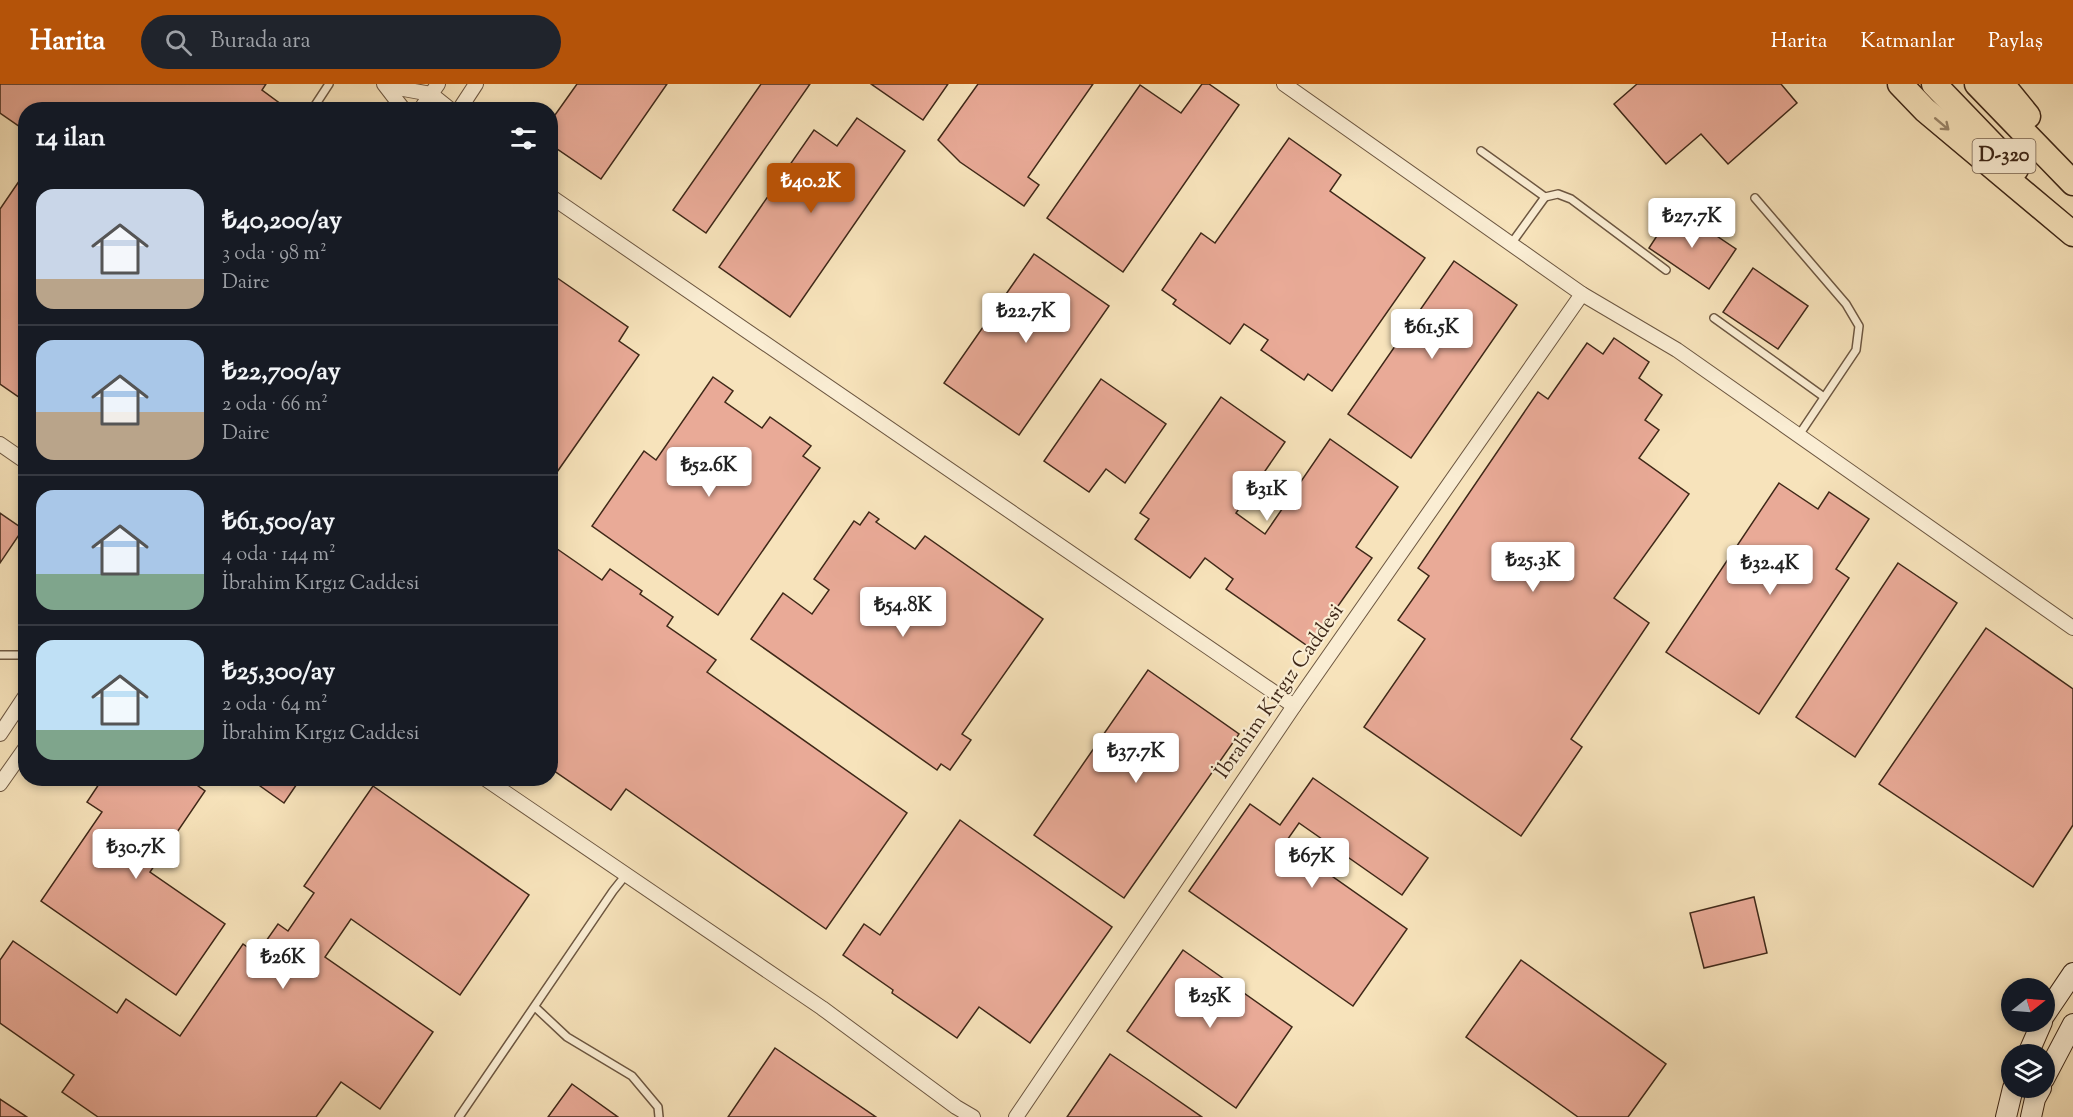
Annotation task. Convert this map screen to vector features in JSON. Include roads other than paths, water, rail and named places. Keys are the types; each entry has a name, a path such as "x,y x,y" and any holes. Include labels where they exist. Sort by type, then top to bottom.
{"highway":[{"path":"1900,84 1925,110 2073,234"},
{"name":"D-320","path":"1934,84 2073,228"},
{"name":"D-320","path":"1977,84 2073,183"},
{"path":"2002,84 2073,172"}],"street":[{"path":"464,102 476,84"},
{"path":"1284,84 1582,294 1677,350 2073,628"},
{"path":"386,85 435,89 445,102"},
{"path":"386,85 398,102"},
{"path":"426,102 435,89"},
{"path":"558,201 1294,706"},
{"name":"İbrahim Kırgız Caddesi","path":"1016,1117 1294,706 1582,294"},
{"path":"0,444 18,456"},
{"path":"0,734 18,707"},
{"path":"0,784 18,758"},
{"path":"496,786 822,1008 956,1107 973,1117"},
{"path":"2055,1001 2073,973"},
{"path":"2055,1025 2071,1034 2055,1061"},
{"path":"2006,1117 2011,1098"},
{"path":"2031,1117 2036,1098"}],"lane":[{"path":"316,102 325,86"},
{"path":"1481,151 1545,197"},
{"path":"1511,244 1545,197 1558,194 1571,200 1666,270"},
{"path":"1755,198 1846,304 1859,326 1856,350 1799,435"},
{"path":"1714,318 1824,397"},
{"path":"0,655 18,655"},
{"path":"459,1117 625,876"},
{"path":"535,1007 567,1036 632,1076 658,1107 659,1117"}]}
